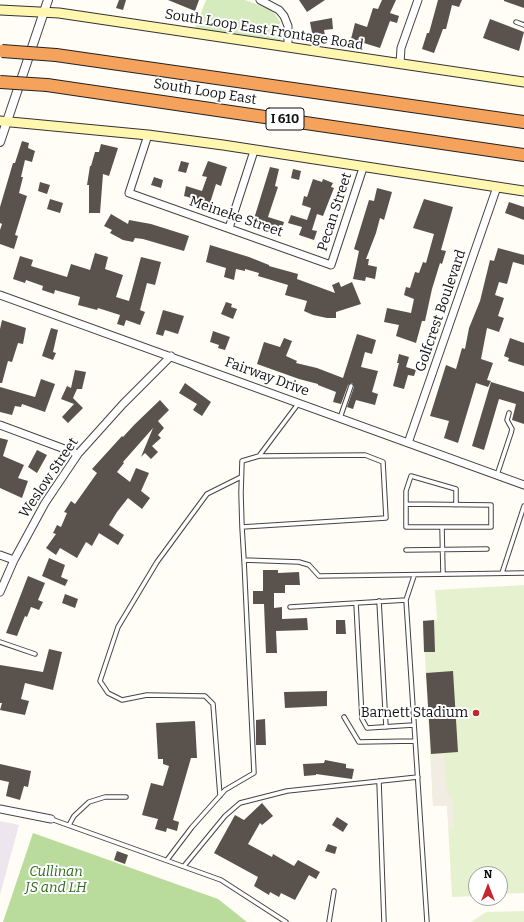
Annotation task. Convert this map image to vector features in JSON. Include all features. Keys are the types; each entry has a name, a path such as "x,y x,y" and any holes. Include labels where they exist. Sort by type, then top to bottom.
{"highway":[{"name":"South Loop East","path":"1,51 56,55 524,122"},
{"name":"South Loop East","path":"0,82 47,85 524,155"}],"main road":[{"name":"South Loop East Frontage Road","path":"0,10 44,12 524,82"},
{"path":"4,122 148,136 524,190"}],"street":[{"path":"0,142 4,122 48,0"},
{"path":"260,0 279,10 284,16 288,26 288,47"},
{"path":"400,64 401,48 418,0"},
{"name":"Meineke Street","path":"148,136 129,193 331,265"},
{"path":"229,228 254,151"},
{"name":"Pecan Street","path":"331,265 363,168"},
{"name":"Golfcrest Boulevard","path":"408,443 497,187"},
{"name":"Fairway Drive","path":"0,295 524,485"},
{"name":"Weslow Street","path":"0,592 14,560 45,503 78,454 123,404 171,356"},
{"path":"0,425 78,454"},
{"path":"0,555 14,560"},
{"path":"0,809 51,818"}],"lane":[{"path":"516,22 524,25"},
{"path":"340,418 351,386"},
{"path":"259,456 299,403"},
{"path":"497,475 512,429 507,420 509,413"},
{"path":"167,860 192,827 225,790 254,773 242,527 242,461 259,456 365,455 384,462 386,518 242,527"},
{"path":"406,504 456,505 491,505 491,527 406,527 406,504 406,491 411,476 456,489 456,505"},
{"path":"220,796 213,704 205,696 147,695 122,700 108,694 100,681 118,627 157,562 207,494 242,477"},
{"path":"502,573 524,506"},
{"path":"442,527 444,574"},
{"path":"406,550 487,549"},
{"path":"244,560 300,562 309,565 319,576 414,576 524,573"},
{"path":"414,576 406,600 427,922"},
{"path":"290,607 406,600"},
{"path":"380,601 386,727"},
{"path":"356,603 362,719 367,728 413,725"},
{"path":"0,642 35,654"},
{"path":"344,717 359,742 415,741"},
{"path":"184,866 225,816 240,803 287,791 418,777"},
{"path":"379,781 384,922"},
{"path":"69,825 74,816 89,802 105,797 126,796"},
{"path":"51,818 221,880 286,922"},
{"path":"329,922 334,891"}],"shaded area":[{"path":"444,753 447,795 452,795 454,828 449,830 447,806 433,806 431,754"},
{"path":"0,821 19,825 0,895"}],"green space":[{"path":"206,0 245,0 267,8 275,14 280,22 282,38 279,42 274,42 195,28"},
{"name":"Barnett Stadium","path":"524,585 524,893 508,894 508,866 468,866 468,896 452,897 447,806 433,806 423,620 437,620 435,590"},
{"name":"Cullinan JS and LH","path":"33,833 218,899 247,922 3,922"},
{"path":"524,911 524,922 471,922 486,912"}],"building":[{"path":"119,0 126,0 123,10 116,8"},
{"path":"168,0 199,0 195,11"},
{"path":"299,0 325,0 307,12"},
{"path":"382,0 396,0 390,13 399,16 397,23 390,21 380,48 351,39 355,23 367,27 373,8 378,9"},
{"path":"438,0 462,0 459,7 452,5 446,29 443,29 434,53 422,49 427,33 429,33"},
{"path":"524,0 524,8 504,1"},
{"path":"332,18 333,29 324,30 325,36 313,38 310,22"},
{"path":"490,19 524,32 519,51 483,38"},
{"path":"22,141 29,143 28,148 35,151 32,162 25,160 21,177 23,177 19,193 27,196 15,235 18,236 14,249 0,244 0,230 2,224 0,223 0,207 13,163 15,163"},
{"path":"101,144 118,148 109,176 103,174 100,213 89,213 89,185 87,185 90,166 95,152 99,152"},
{"path":"181,161 189,163 186,173 178,171"},
{"path":"208,161 227,167 221,186 216,184 210,203 184,196 186,186 202,191 207,177 202,176"},
{"path":"270,167 279,169 275,186 278,187 268,217 284,222 282,229 253,222"},
{"path":"293,169 301,171 299,180 291,178"},
{"path":"154,177 163,180 161,188 151,185"},
{"path":"313,179 322,182 323,179 333,183 331,187 334,188 323,216 317,214 312,230 317,231 314,240 299,235 302,227 288,223 291,215 307,220 311,208 302,205 304,196 307,197"},
{"path":"40,182 50,185 47,194 38,191"},
{"path":"377,188 392,192 384,220 380,218 366,259 369,259 368,265 377,267 375,279 366,277 365,281 353,279 359,251 354,249 369,200 374,201"},
{"path":"50,199 63,203 60,213 47,209"},
{"path":"424,199 453,207 441,250 446,251 442,264 440,263 432,289 425,321 422,321 416,343 396,336 399,325 384,322 387,308 411,313 414,299 404,295 406,287 410,288 415,272 419,273 423,262 426,263 434,234 413,228"},
{"path":"509,202 524,207 524,220 505,213"},
{"path":"111,214 128,224 129,220 151,224 189,236 184,251 143,239 135,238 133,242 123,240 110,233 112,230 104,226"},
{"path":"210,245 249,257 269,266 298,274 297,279 335,293 332,285 339,282 341,287 352,282 361,304 336,312 336,318 313,315 304,311 307,301 285,295 288,285 258,276 259,273 245,269 245,271 236,269 234,280 224,277 226,268 206,262"},
{"path":"498,248 524,255 524,265 513,262 507,284 499,282 495,295 504,298 498,316 504,318 499,332 487,328 481,359 493,363 487,380 491,381 488,387 476,383 458,443 444,438 449,421 430,416 446,365 456,369 462,348 465,349 469,328 480,301 490,260 494,261"},
{"path":"95,253 108,257 105,269 123,275 116,297 129,301 141,257 161,262 155,285 147,283 140,310 145,312 140,325 126,320 124,326 117,324 120,315 98,308 97,310 78,305 80,297 55,290 54,294 42,290 43,286 26,280 25,283 13,279 20,256 33,260 31,266 67,277 71,264 90,270"},
{"path":"226,302 232,304 231,307 237,309 233,319 221,314"},
{"path":"163,310 184,316 178,334 165,330 163,336 156,334"},
{"path":"2,320 26,328 23,344 18,343 12,362 8,361 2,383 0,383 0,329"},
{"path":"51,328 58,330 53,352 56,353 53,360 42,356"},
{"path":"213,331 230,337 225,350 218,348 219,345 210,342"},
{"path":"357,334 376,340 372,354 365,352 361,367 378,371 372,392 378,394 375,405 356,400 353,409 347,407 354,387 352,383 348,385 341,404 333,402 336,392 318,384 257,364 264,342 280,347 284,338 292,341 286,356 297,361 296,363 317,368 343,378"},
{"path":"510,338 524,343 524,366 508,361 509,358 504,356"},
{"path":"399,354 409,357 406,367 416,370 414,376 408,375 404,389 393,386 399,363 397,363"},
{"path":"75,370 86,372 82,389 77,389 73,398 83,408 68,423 62,417 74,404 61,399 67,386 71,388"},
{"path":"41,379 55,384 45,412 22,404 21,407 15,406 12,415 0,412 0,387 35,397"},
{"path":"491,382 524,392 524,424 512,420 516,404 499,399 484,450 472,446"},
{"path":"185,383 211,402 202,416 193,410 197,404 179,393"},
{"path":"160,400 169,410 158,421 164,428 158,435 161,438 152,446 158,452 151,459 145,453 141,457 153,428 123,462 124,463 117,472 130,482 136,468 149,473 141,491 150,498 142,509 128,498 117,512 109,525 124,535 118,545 99,533 92,546 86,542 77,558 60,548 56,555 46,548 56,534 53,533 57,525 61,527 67,513 64,512 71,501 75,504 97,473 92,469 122,436 123,437"},
{"path":"0,438 8,440 3,456 24,465 18,478 28,481 22,498 0,488"},
{"path":"37,450 47,455 37,473 28,467"},
{"path":"49,558 65,565 61,577 68,580 65,586 42,576"},
{"path":"263,570 278,570 278,573 299,572 300,585 285,585 285,593 274,593 274,608 282,607 282,619 307,618 308,630 276,631 277,653 266,653 264,604 253,604 253,591 263,591"},
{"path":"28,576 45,583 38,600 43,602 39,610 31,607 27,617 25,616 17,636 6,633"},
{"path":"65,594 78,599 75,608 62,603"},
{"path":"336,620 345,620 346,634 336,634"},
{"path":"434,620 435,652 424,652 423,621"},
{"path":"49,649 62,652 53,690 25,683 21,699 29,701 25,715 0,710 2,703 0,703 0,665 43,672"},
{"path":"453,671 458,752 431,754 426,673"},
{"path":"327,691 327,706 285,708 284,692"},
{"path":"265,719 266,745 256,745 256,720"},
{"path":"195,721 197,758 191,758 173,820 179,822 177,831 167,828 166,832 155,829 158,819 142,815 151,783 163,786 169,766 163,764 163,759 158,759 156,723"},
{"path":"325,760 346,764 346,768 354,769 352,779 316,774 304,776 303,764 324,763"},
{"path":"0,764 31,771 28,787 24,786 20,800 6,796 9,782 0,780"},
{"path":"262,803 273,816 262,825 260,823 248,844 272,857 273,854 294,866 298,860 320,872 316,879 309,875 295,900 281,893 279,897 270,892 269,895 254,886 258,877 214,853 235,815 244,820"},
{"path":"337,817 348,824 343,832 332,825"},
{"path":"328,844 337,847 335,854 325,851"},
{"path":"117,851 128,855 125,864 114,860"}],"place":[{"name":"Barnett Stadium","path":"476,713"}]}
